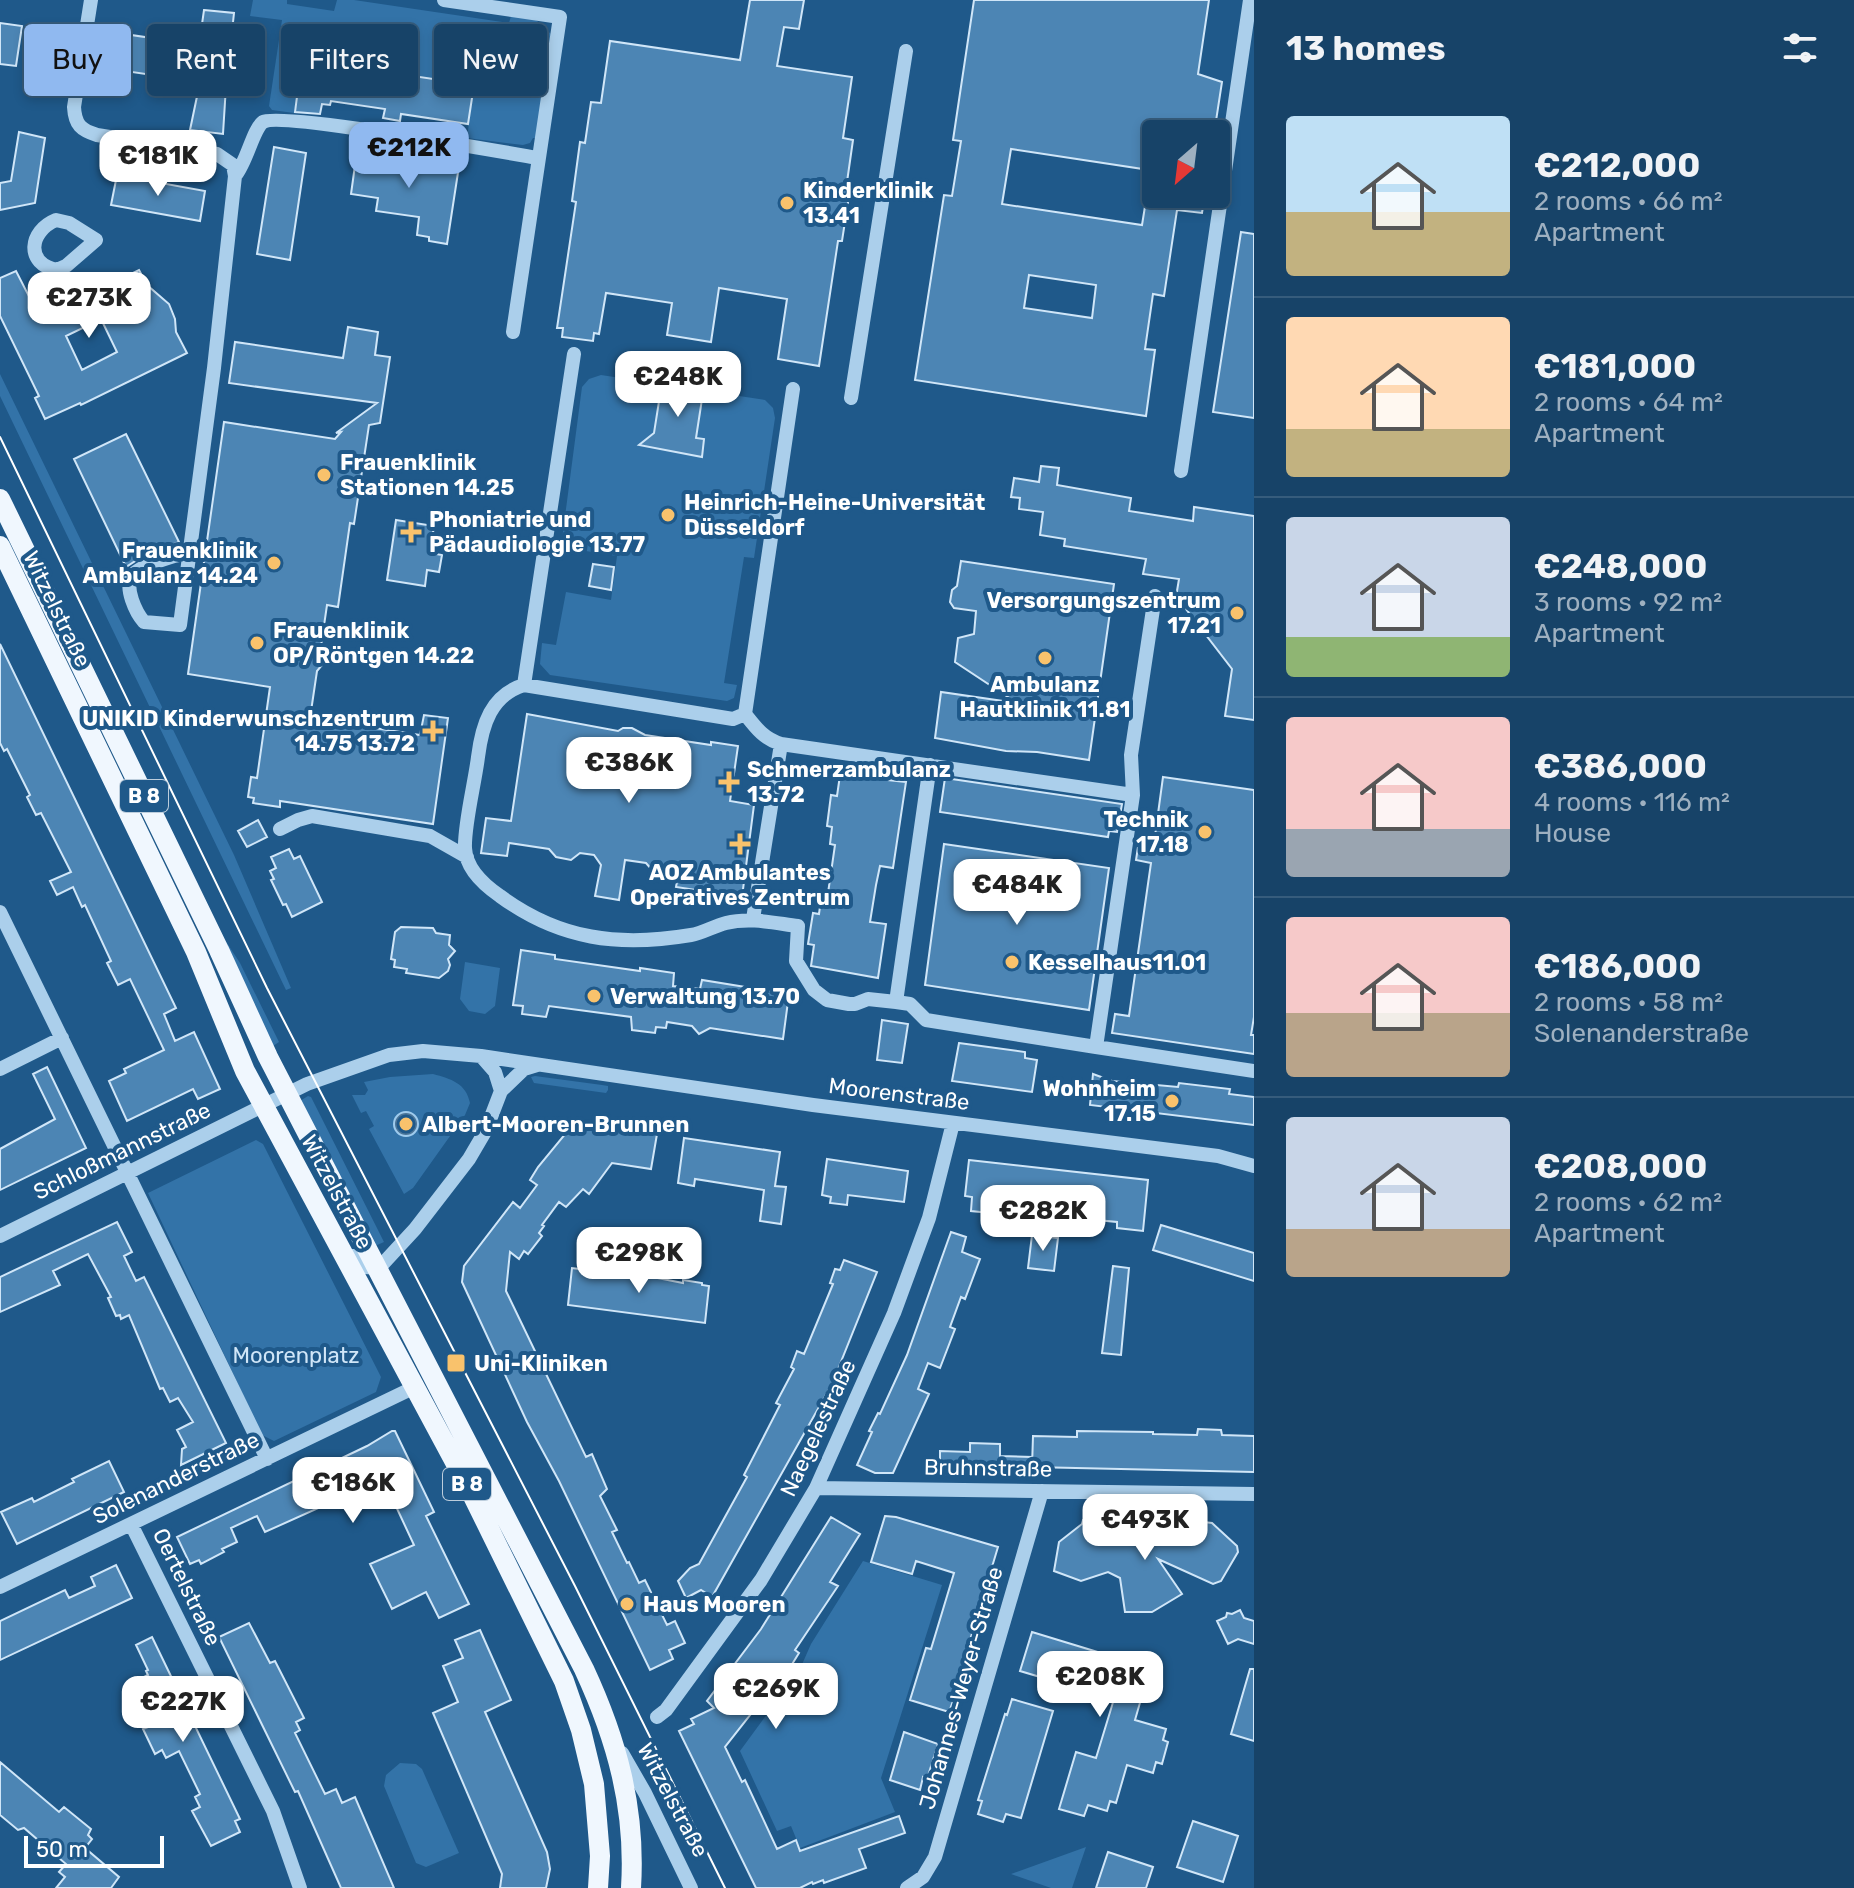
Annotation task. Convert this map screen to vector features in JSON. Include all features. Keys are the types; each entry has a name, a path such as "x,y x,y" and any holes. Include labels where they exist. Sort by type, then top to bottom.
{"main road":[{"name":"Witzelstraße","path":"0,499 286,1093 584,1669 611,1734 626,1789 631,1836 631,1888"},
{"name":"Witzelstraße","path":"0,546 190,939 263,1106 415,1387 564,1681 581,1730 594,1784 599,1878"}],"street":[{"path":"91,0 74,107 80,128 97,135 217,154 233,165 235,176 214,368 180,625 144,622 137,613 128,588 130,578 138,569 178,554 189,554"},
{"path":"444,0 560,17 513,332"},
{"path":"1181,471 1250,0"},
{"path":"851,398 906,51"},
{"path":"235,176 244,165 260,125 266,120 343,127 538,158"},
{"path":"524,685 574,354"},
{"path":"793,389 745,714 768,740 781,744 1133,795"},
{"path":"1096,1047 1133,795 1131,755 1155,596"},
{"path":"745,714 733,719 524,685 508,690 488,717 479,748 465,848 477,876 518,909 580,936 597,940 633,941 695,934 729,922 753,919 798,926 796,961 814,990 827,1000 855,1004 868,999 910,1004 926,1020 1254,1071"},
{"path":"753,919 781,744"},
{"path":"896,1002 930,765"},
{"path":"280,829 312,816 430,836 467,857"},
{"path":"0,912 267,1459"},
{"path":"0,1069 62,1038"},
{"name":"Moorenstraße","path":"263,1106 343,1069 389,1055 433,1051 953,1123 1218,1156 1254,1166"},
{"path":"481,1056 495,1072 501,1091"},
{"path":"344,1256 358,1256 365,1267 379,1268 415,1229 469,1159 486,1130 501,1091 524,1069 537,1065"},
{"name":"Schloßmannstraße","path":"0,1236 263,1106"},
{"name":"Naegelestraße","path":"657,1717 666,1710 753,1592 816,1488 894,1313 929,1218 953,1123"},
{"name":"Solenanderstraße","path":"0,1587 415,1387"},
{"name":"Bruhnstraße","path":"816,1488 1254,1494"},
{"name":"Johannes-Weyer-Straße","path":"907,1888 923,1877 935,1857 1042,1491"},
{"name":"Oertelstraße","path":"131,1524 273,1811 300,1888"},
{"name":"Witzelstraße","path":"611,1734 645,1793 691,1888"}],"green space":[{"path":"253,0 287,0 287,4 334,11 337,0 354,0 509,23 511,16 535,19 540,24 434,24 434,79 418,86 418,24 281,24 282,20 250,16"},
{"path":"281,27 281,96 297,96 294,113 272,110 269,106"},
{"path":"547,30 551,34 547,64"},
{"path":"473,96 543,96 537,138 530,143 523,145 467,138"},
{"path":"0,374 234,855 291,988 286,990 0,396"},
{"path":"601,375 765,400 773,408 775,418 754,558 744,557 724,683 737,685 734,698 727,701 550,675 540,664 542,643 556,645 566,592 611,600 617,556 561,547 582,387 589,379"},
{"path":"225,940 240,963 279,1042 273,1046"},
{"path":"465,962 500,968 495,1006 485,1014 469,1011 460,999"},
{"path":"433,1074 461,1086 470,1103 465,1115 413,1188 404,1194 369,1129 374,1126 366,1111 361,1113 352,1095 365,1095 368,1090 364,1082"},
{"path":"531,1077 608,1086 608,1090 606,1093 534,1083"},
{"path":"308,1096 384,1242 375,1246 300,1101"},
{"name":"Moorenplatz","path":"256,1140 263,1144 381,1377 376,1392 274,1441 262,1435 148,1193"},
{"path":"863,1561 942,1585 881,1778 895,1812 800,1848 791,1826 777,1831 740,1751 800,1669 811,1644"},
{"path":"400,1763 416,1764 422,1769 459,1853 426,1867 416,1863 384,1786 386,1775"},
{"path":"1086,1847 1072,1888 1051,1888 1011,1874"}],"shaded area":[{"name":"Albert-Mooren-Brunnen","path":"406,1112 417,1119 418,1124 411,1135 406,1136 395,1129 394,1124 401,1113"}],"building":[{"name":"Kinderklinik 13.41","path":"750,0 804,0 799,29 784,27 777,66 852,77 843,138 853,140 847,182 851,183 842,241 838,241 819,366 778,359 787,299 719,288 711,342 667,335 672,303 606,293 599,334 594,333 593,341 562,337 563,328 557,328 576,202 572,201 580,142 585,143 591,102 601,103 610,41 740,60"},
{"path":"974,0 1209,0 1198,74 1222,82 1216,120 1142,120 1142,169 1011,149 1002,204 1142,225 1145,208 1203,208 1202,213 1177,210 1164,296 1153,294 1145,349 1155,350 1146,416 915,380 944,195 952,196 961,141 953,140","holes":["1029,275 1096,285 1092,318 1024,308"]},
{"path":"204,10 234,13 233,24 202,24"},
{"path":"0,23 22,26 16,66 0,64"},
{"path":"131,35 147,37 147,74 131,72"},
{"path":"418,77 434,79 434,96 472,96 468,124 401,114 400,121 383,118 385,109 331,101 330,105 322,104 320,114 295,112 297,96 418,96"},
{"path":"197,96 225,96 223,134 190,130"},
{"path":"19,132 45,138 35,203 0,210 0,183 11,181"},
{"path":"274,147 306,153 290,260 257,254"},
{"path":"357,151 459,166 447,244 417,235 419,217 376,211 378,198 351,194"},
{"path":"117,175 205,191 200,221 111,205"},
{"path":"1241,232 1254,234 1254,418 1213,412"},
{"path":"139,270 147,285 169,304 176,332 187,353 81,405 45,419 35,398 39,396 0,316 0,278 16,271 37,312 54,311","holes":["101,319 117,352 82,370 66,336"]},
{"path":"348,327 378,332 375,355 390,357 380,423 369,425 338,607 327,605 320,653 322,665 317,671 310,718 420,735 424,715 448,718 433,824 280,801 280,807 253,803 254,798 248,797 251,777 257,778 270,687 188,674 224,422 335,439 341,432 336,433 377,403 229,383 235,342 343,358"},
{"path":"647,380 713,390 702,399 696,438 704,439 702,457 639,445 654,433 660,395"},
{"path":"126,434 179,542 126,567 74,459"},
{"path":"1041,466 1059,468 1057,485 1131,498 1129,511 1193,521 1194,507 1254,516 1254,720 1225,716 1232,669 1182,604 1175,603 1179,579 1143,574 1146,559 1064,546 1065,539 1040,535 1043,512 1019,509 1020,498 1011,497 1014,478 1039,482"},
{"path":"396,520 434,526 430,553 442,555 439,572 427,570 425,586 387,580"},
{"path":"961,561 1114,584 1089,760 1006,751 935,738 941,692 1017,703 955,662 958,638 974,634 976,611 954,608 950,602 952,590 957,586"},
{"path":"593,564 614,567 611,590 589,586"},
{"path":"0,644 176,1008 164,1014 175,1041 194,1032 220,1089 198,1099 193,1089 127,1121 109,1081 126,1073 124,1069 164,1050 130,979 118,985 107,963 111,961 85,905 82,907 73,887 57,895 50,881 71,872 41,813 36,815 27,797 30,795 7,749 4,751 0,743"},
{"path":"527,714 618,731 632,728 645,735 738,746 730,801 754,805 742,897 676,887 678,876 653,871 646,863 625,860 619,900 595,896 601,865 594,855 580,853 571,860 556,857 549,849 509,843 507,856 481,853 486,818 511,821"},
{"path":"840,775 906,782 893,868 880,866 870,922 886,924 878,978 811,966 814,945 808,944 813,913 819,914 821,899 827,900 835,845 830,844 832,827 827,826 831,795 837,796"},
{"path":"1163,777 1254,790 1254,1017 1251,1035 1254,1035 1254,1054 1112,1033 1115,1014 1129,1016 1151,863 1136,860 1140,834 1155,836"},
{"path":"945,778 1122,804 1117,832 1109,831 1108,837 940,812"},
{"path":"258,820 267,837 247,847 238,831"},
{"path":"944,844 1109,868 1089,1010 925,985"},
{"path":"289,849 294,859 300,856 322,902 292,917 271,880 274,879 270,871 276,868 271,857"},
{"path":"401,927 433,928 436,933 450,935 449,945 455,951 448,959 448,971 439,978 406,973 407,969 394,967 395,960 391,959 395,932"},
{"name":"Verwaltung 13.70","path":"521,950 555,955 555,959 674,973 673,986 700,989 702,980 789,994 783,1039 710,1028 699,1034 692,1026 667,1022 666,1028 656,1027 655,1033 632,1030 631,1017 549,1006 546,1017 522,1014 523,1006 513,1005"},
{"path":"882,1020 908,1024 902,1063 877,1060"},
{"path":"959,1043 1025,1052 1025,1058 1037,1060 1032,1092 952,1081"},
{"path":"47,1067 86,1148 0,1190 0,1149 55,1119 33,1074"},
{"name":"Wohnheim 17.15","path":"1093,1074 1112,1081 1178,1087 1179,1083 1230,1089 1229,1094 1254,1097 1254,1125 1090,1105"},
{"path":"575,1122 657,1134 651,1169 612,1163 589,1194 583,1189 566,1207 559,1202 542,1225 539,1233 542,1236 528,1254 524,1251 519,1259 510,1252 506,1291 586,1457 592,1454 607,1489 600,1496 617,1530 612,1532 627,1563 639,1583 645,1580 667,1625 675,1621 685,1643 669,1650 673,1659 650,1670 559,1481 527,1422 462,1282 464,1266 513,1202 520,1208 537,1185 530,1180 538,1167"},
{"path":"684,1138 780,1152 775,1186 786,1187 781,1224 760,1221 764,1190 695,1179 694,1186 678,1183"},
{"path":"827,1159 908,1171 904,1202 848,1195 847,1205 830,1203 831,1197 822,1195"},
{"path":"969,1160 1148,1180 1143,1231 1117,1228 1117,1222 1065,1217 1066,1208 992,1199 990,1213 971,1211 972,1197 965,1196"},
{"path":"117,1222 132,1252 124,1256 136,1281 144,1277 226,1443 181,1465 182,1449 186,1447 177,1430 193,1422 178,1398 170,1402 163,1388 160,1389 129,1315 121,1319 120,1315 116,1316 108,1298 111,1297 88,1254 53,1271 60,1285 0,1312 0,1277"},
{"path":"1161,1225 1254,1253 1254,1281 1153,1250"},
{"path":"951,1232 966,1237 962,1252 980,1259 965,1299 961,1297 950,1327 955,1329 940,1368 928,1363 918,1389 929,1394 893,1473 875,1473 857,1465 872,1432 869,1431 907,1355"},
{"path":"1032,1235 1058,1238 1054,1271 1028,1268"},
{"path":"844,1260 877,1272 832,1384 712,1597 701,1590 686,1598 678,1581 690,1568 699,1564 747,1477 744,1475 780,1405 776,1403 794,1369 791,1367 797,1351 804,1354 833,1284 830,1283 835,1269 840,1270"},
{"path":"580,1266 600,1269 599,1272 632,1273 709,1286 705,1323 568,1305 572,1268 580,1269"},
{"path":"1113,1266 1129,1268 1121,1355 1102,1353"},
{"path":"1198,1429 1221,1430 1222,1435 1254,1436 1254,1472 1032,1467 1033,1436 1077,1437 1077,1431 1197,1435"},
{"path":"395,1431 434,1512 426,1516 469,1604 439,1618 426,1592 392,1609 370,1564 414,1545 393,1500 402,1493 389,1466 365,1478 330,1467 345,1496 265,1532 257,1516 231,1528 237,1542 222,1549 224,1552 201,1564 199,1560 190,1564 177,1537"},
{"path":"970,1443 1000,1444 1000,1456 1032,1457 1032,1476 940,1474 940,1451 970,1452"},
{"path":"109,1461 124,1492 17,1544 1,1512 32,1498 34,1502"},
{"path":"885,1516 998,1547 961,1670 964,1671 949,1712 910,1700 926,1648 931,1649 954,1573 916,1561 912,1574 871,1562"},
{"path":"831,1517 860,1534 830,1582 838,1586 795,1650 799,1653 786,1674 784,1672 725,1747 742,1782 745,1780 777,1849 796,1840 800,1851 899,1816 905,1833 859,1849 866,1868 800,1888 756,1888 679,1731 694,1724 691,1719 714,1708 707,1701 761,1629"},
{"path":"1083,1520 1092,1521 1115,1540 1182,1541 1204,1522 1212,1523 1237,1546 1238,1552 1221,1581 1213,1584 1158,1559 1182,1594 1152,1612 1125,1612 1120,1578 1108,1572 1081,1581 1054,1571 1059,1542"},
{"path":"116,1565 132,1598 0,1660 0,1621 65,1590 69,1598 95,1586 91,1577"},
{"path":"1240,1610 1244,1618 1254,1621 1254,1644 1238,1639 1228,1644 1217,1621 1226,1617 1227,1613"},
{"path":"249,1623 270,1663 275,1661 304,1718 296,1722 300,1730 295,1733 325,1794 336,1789 342,1803 355,1797 394,1888 341,1888 298,1791 295,1792 219,1637"},
{"path":"480,1630 511,1700 485,1712 547,1852 550,1869 546,1888 500,1888 502,1874 433,1713 458,1702 443,1666 463,1658 455,1640"},
{"path":"1032,1632 1150,1668 1135,1720 1166,1729 1163,1740 1168,1742 1162,1764 1156,1762 1153,1773 1127,1765 1116,1803 1110,1801 1107,1811 1088,1805 1084,1816 1059,1809 1076,1752 1096,1758 1114,1699 1020,1671"},
{"path":"152,1637 240,1819 235,1821 240,1832 211,1846 192,1811 200,1807 195,1797 200,1794 179,1751 166,1758 162,1750 155,1754 143,1729 151,1726 130,1684 148,1675 136,1645"},
{"path":"1250,1669 1254,1669 1254,1741 1231,1734"},
{"path":"1012,1699 1053,1711 1021,1818 1006,1814 1003,1822 978,1814 982,1801 978,1800"},
{"path":"904,1732 938,1744 927,1779 923,1777 920,1790 890,1780"},
{"path":"0,1762 59,1812 64,1807 91,1829 88,1835 92,1839 85,1848 119,1877 111,1888 56,1888 65,1877 59,1872 66,1864 24,1828 18,1830 0,1815"},
{"path":"1193,1821 1238,1836 1223,1882 1177,1867"},
{"path":"1108,1852 1153,1867 1146,1888 1096,1888"}],"tram line":[{"path":"0,437 267,988 575,1586 725,1888"}],"place":[{"name":"Kinderklinik 13.41","path":"787,203"},
{"name":"Frauenklinik Stationen 14.25","path":"324,475"},
{"name":"Heinrich-Heine-Universität Düsseldorf","path":"668,515"},
{"name":"Phoniatrie und Pädaudiologie 13.77","path":"411,532"},
{"name":"Frauenklinik Ambulanz 14.24","path":"274,563"},
{"name":"Versorgungszentrum 17.21","path":"1237,613"},
{"name":"Frauenklinik OP/Röntgen 14.22","path":"257,643"},
{"name":"Ambulanz Hautklinik 11.81","path":"1045,658"},
{"name":"UNIKID Kinderwunschzentrum 14.75 13.72","path":"433,731"},
{"name":"Schmerzambulanz 13.72","path":"729,782"},
{"name":"Technik 17.18","path":"1205,832"},
{"name":"AOZ Ambulantes Operatives Zentrum","path":"740,844"},
{"name":"Kesselhaus11.01","path":"1012,962"},
{"name":"Verwaltung 13.70","path":"594,996"},
{"name":"Wohnheim 17.15","path":"1172,1101"},
{"name":"Albert-Mooren-Brunnen","path":"406,1124"},
{"name":"Uni-Kliniken","path":"456,1363"},
{"name":"Haus Mooren","path":"627,1604"}]}
